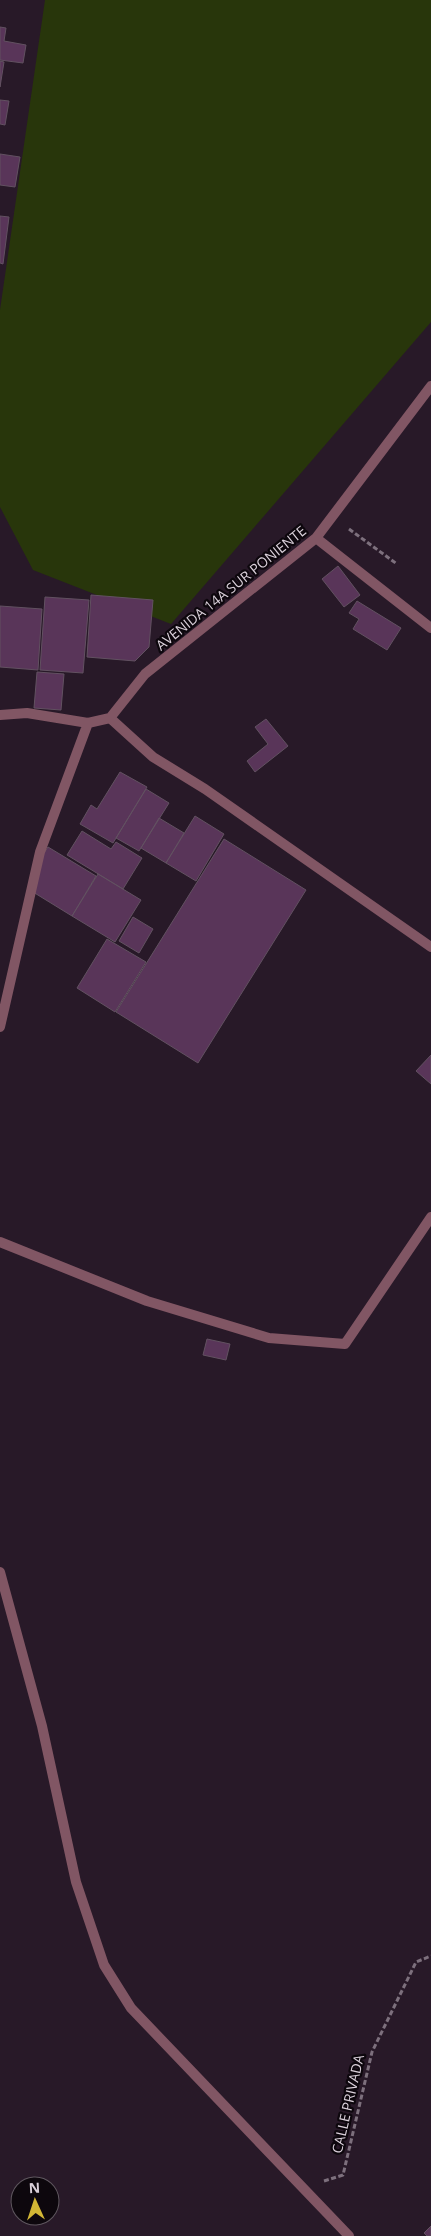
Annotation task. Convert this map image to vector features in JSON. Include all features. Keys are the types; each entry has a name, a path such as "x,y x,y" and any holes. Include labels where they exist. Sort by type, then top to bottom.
{"street":[{"name":"AVENIDA 14A SUR PONIENTE","path":"110,718 145,674 316,538 431,386"},
{"path":"316,538 431,628"},
{"path":"0,715 27,713 88,723 110,718 153,757 205,789 431,947"},
{"path":"0,1027 40,852 88,723"},
{"path":"0,1242 146,1301 269,1338 345,1344 431,1217"},
{"path":"0,1572 42,1726 76,1882 104,1965 130,2008 349,2236"}],"path":[{"path":"332,517 397,564"},
{"name":"CALLE PRIVADA","path":"302,2187 343,2175 372,2052 416,1962 431,1956"}],"green space":[{"path":"45,0 431,0 431,322 171,624 33,570 0,507 0,310"}],"building":[{"path":"0,27 6,28 4,41 26,45 23,63 0,60"},
{"path":"0,61 4,62 0,87"},
{"path":"0,100 9,101 5,125 0,124"},
{"path":"0,154 20,157 15,187 0,185"},
{"path":"0,216 9,217 3,264 0,263"},
{"path":"338,566 360,595 344,607 322,579"},
{"path":"91,595 153,600 149,647 135,661 87,657"},
{"path":"45,597 89,600 83,673 40,670"},
{"path":"357,601 401,628 387,650 353,629 359,619 349,613"},
{"path":"0,606 42,609 38,670 0,667"},
{"path":"37,672 64,674 61,710 34,708"},
{"path":"266,719 288,746 255,772 247,761 268,744 255,727"},
{"path":"120,772 147,787 113,843 80,824 91,805 97,809"},
{"path":"146,789 169,803 139,851 116,838"},
{"path":"195,816 224,834 196,881 166,863"},
{"path":"159,818 184,833 166,863 141,848"},
{"path":"82,831 111,849 116,842 142,858 123,889 67,855"},
{"path":"224,839 306,890 198,1063 116,1012"},
{"path":"48,847 96,876 72,916 33,892 40,859"},
{"path":"98,874 141,900 115,942 72,916"},
{"path":"133,917 153,929 139,953 119,941"},
{"path":"107,939 146,962 115,1012 77,988"},
{"path":"431,1055 431,1084 416,1071"},
{"path":"207,1339 230,1344 226,1360 203,1355"},
{"path":"431,2226 431,2236 427,2236 424,2233"}]}
